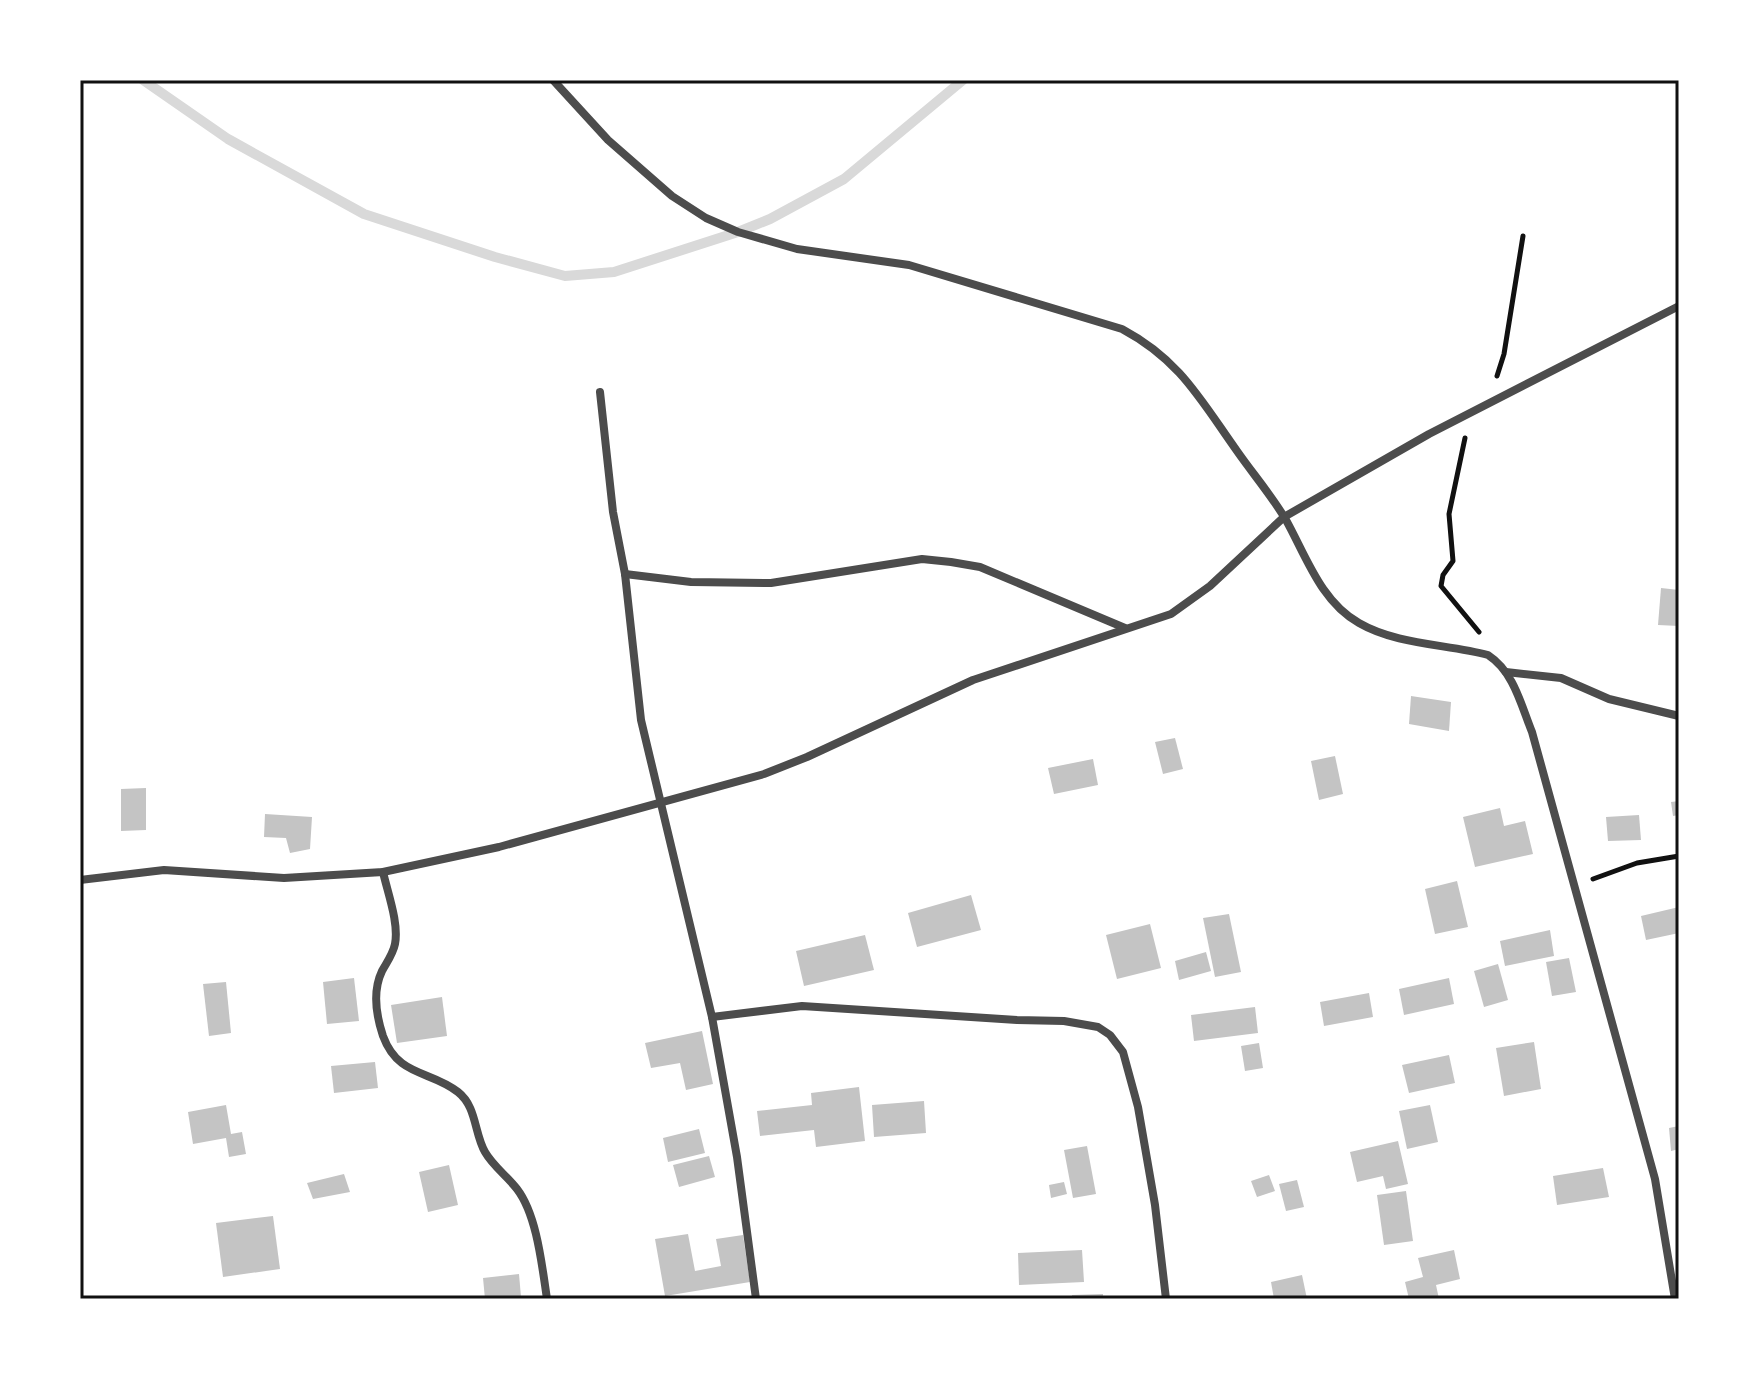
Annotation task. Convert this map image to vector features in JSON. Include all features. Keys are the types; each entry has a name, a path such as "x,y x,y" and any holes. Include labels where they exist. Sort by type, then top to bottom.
{"street":[{"path":"553,80 608,140 672,196 727,228 797,249 909,265 1122,329 1148,343 1169,360 1200,395 1284,517 1323,589 1340,609 1359,623 1421,642 1488,655 1496,660 1506,672 1532,732 1655,1179 1675,1299"},
{"path":"80,880 154,870 284,878 383,872 499,847 764,774 973,680 1171,614 1189,603 1284,517 1345,480 1679,306"},
{"path":"600,392 613,512 625,574 638,705 712,1017 737,1157 756,1299"},
{"path":"625,574 691,582 771,583 922,559 951,562 980,567 1126,629"},
{"path":"1506,672 1561,678 1609,699 1679,716"},
{"path":"383,872 396,935 395,946 375,993 375,1007 383,1037 392,1053 408,1069 453,1089 465,1099 486,1153 525,1201 547,1299"},
{"path":"712,1017 802,1006 1064,1021 1098,1027 1110,1035 1123,1052 1138,1107 1155,1205 1166,1299"}],"path":[{"path":"1496,660 1440,583 1453,561 1449,514 1466,434 1484,405 1504,354 1523,236"},
{"path":"1573,887 1637,863 1679,856"}],"building":[{"path":"1661,588 1679,590 1679,626 1658,625"},
{"path":"1411,696 1451,702 1449,731 1409,724"},
{"path":"1175,738 1183,769 1163,774 1155,742"},
{"path":"1335,756 1343,794 1319,800 1311,761"},
{"path":"1093,759 1098,785 1054,794 1048,768"},
{"path":"146,788 146,830 121,831 121,789"},
{"path":"1679,801 1679,815 1673,816 1671,802"},
{"path":"1500,808 1504,826 1525,821 1533,854 1475,867 1463,817"},
{"path":"265,814 312,817 310,849 290,853 286,838 264,837"},
{"path":"1639,815 1641,840 1608,841 1606,817"},
{"path":"1457,881 1468,927 1435,934 1425,889"},
{"path":"971,895 981,930 917,947 908,913"},
{"path":"1679,907 1679,933 1646,940 1641,916"},
{"path":"1229,914 1241,972 1215,977 1203,918"},
{"path":"1150,924 1161,968 1117,979 1106,935"},
{"path":"1550,930 1554,956 1505,966 1500,941"},
{"path":"865,935 874,970 804,986 796,951"},
{"path":"1206,952 1211,971 1179,980 1175,961"},
{"path":"1569,958 1576,992 1552,996 1546,962"},
{"path":"1498,964 1508,1000 1484,1007 1474,971"},
{"path":"354,978 359,1021 327,1024 323,982"},
{"path":"1449,978 1454,1004 1404,1015 1399,989"},
{"path":"226,982 231,1033 209,1036 203,984"},
{"path":"1369,993 1373,1017 1324,1026 1320,1002"},
{"path":"442,997 447,1036 397,1043 391,1005"},
{"path":"1255,1007 1258,1033 1194,1041 1191,1015"},
{"path":"702,1031 713,1084 686,1090 680,1063 651,1068 645,1043"},
{"path":"1534,1042 1541,1089 1504,1096 1496,1048"},
{"path":"1259,1043 1263,1068 1245,1071 1241,1046"},
{"path":"1449,1055 1455,1083 1409,1093 1402,1065"},
{"path":"375,1062 378,1088 334,1093 331,1066"},
{"path":"859,1087 865,1141 816,1147 814,1130 760,1136 757,1111 812,1105 811,1093"},
{"path":"924,1101 926,1133 874,1137 872,1105"},
{"path":"226,1105 231,1134 242,1132 246,1154 229,1157 226,1138 193,1144 188,1112"},
{"path":"1430,1105 1438,1142 1407,1149 1399,1111"},
{"path":"1679,1126 1679,1149 1671,1151 1669,1128"},
{"path":"699,1129 705,1153 668,1162 663,1138"},
{"path":"1398,1141 1408,1184 1386,1189 1383,1176 1357,1182 1350,1152"},
{"path":"1087,1146 1096,1194 1073,1198 1064,1150"},
{"path":"709,1156 715,1177 679,1187 673,1165"},
{"path":"449,1165 458,1205 428,1212 419,1172"},
{"path":"1603,1168 1609,1197 1557,1205 1553,1176"},
{"path":"344,1174 350,1192 313,1199 307,1183"},
{"path":"1269,1175 1275,1191 1257,1197 1251,1181"},
{"path":"1297,1180 1304,1207 1286,1211 1279,1184"},
{"path":"1064,1182 1067,1194 1051,1198 1049,1185"},
{"path":"1406,1191 1413,1241 1384,1245 1377,1195"},
{"path":"273,1216 280,1269 223,1277 216,1223"},
{"path":"688,1234 695,1271 721,1266 716,1239 743,1235 750,1282 665,1296 655,1239"},
{"path":"1082,1250 1084,1282 1019,1285 1018,1253"},
{"path":"1454,1250 1460,1279 1436,1285 1439,1299 1409,1299 1405,1282 1423,1277 1418,1258"},
{"path":"519,1274 521,1297 485,1299 483,1278"},
{"path":"1302,1275 1307,1299 1274,1299 1271,1282"},
{"path":"1103,1294 1103,1299 1072,1299 1072,1295"}],"waterway":[{"path":"143,80 228,139 364,214 495,257 565,276 614,272 770,219 844,179 963,80"}]}
